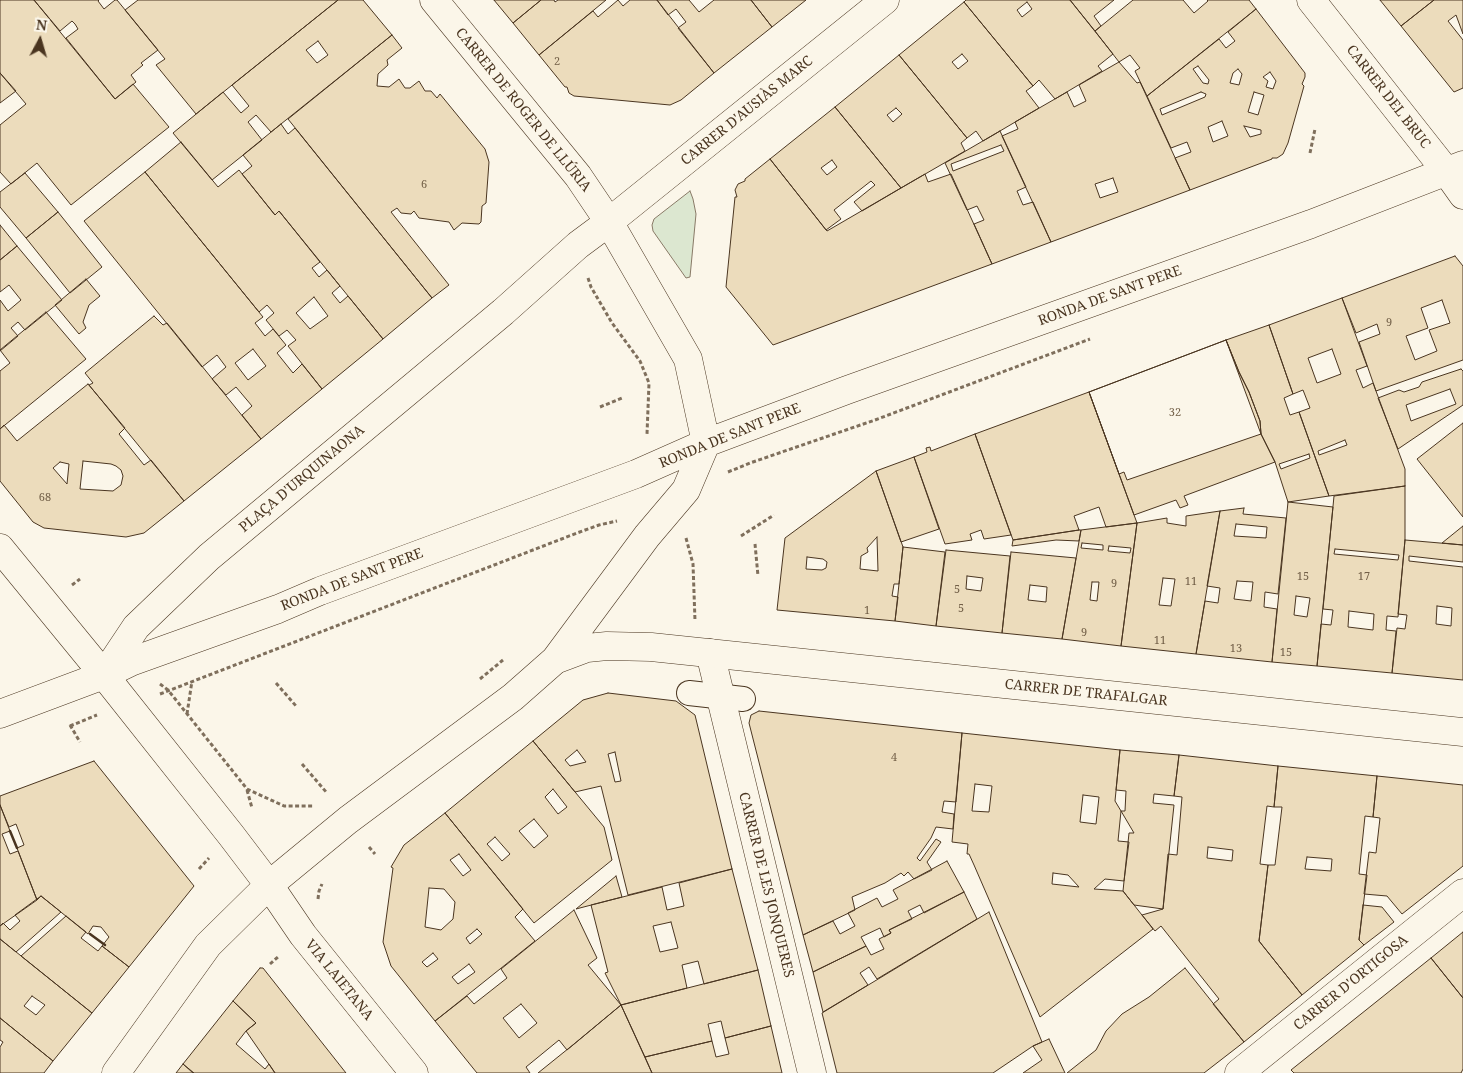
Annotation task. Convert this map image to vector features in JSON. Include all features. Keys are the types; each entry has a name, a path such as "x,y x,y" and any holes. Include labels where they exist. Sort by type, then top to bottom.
{"main road":[{"name":"CARRER DE ROGER DE LLÚRIA","path":"434,0 578,176 609,222"},
{"name":"CARRER D'AUSIÀS MARC","path":"609,222 885,0"},
{"name":"CARRER DEL BRUC","path":"1311,0 1455,168 1463,195"},
{"name":"RONDA DE SANT PERE","path":"0,714 133,661 278,609 320,591 636,474 706,443 847,390 1311,224 1455,168"},
{"path":"116,1073 208,945 269,885 348,820 507,701 555,660 647,536 686,490 706,443 688,359 609,222"},
{"name":"PLAÇA D'URQUINAONA","path":"104,674 136,627 210,557 503,312 578,245 609,222"},
{"path":"0,548 104,674 269,885"},
{"path":"555,660 587,648 607,646 650,647 701,652"},
{"name":"CARRER DE LES JONQUERES","path":"701,652 731,698 812,1073"},
{"name":"CARRER DE TRAFALGAR","path":"701,652 1463,732"},
{"name":"VIA LAIETANA","path":"269,885 303,935 414,1073"},
{"name":"CARRER D'ORTIGOSA","path":"1239,1073 1463,893"}],"street":[{"path":"689,693 731,698"}],"path":[{"path":"1310,152 1315,129"},
{"path":"591,288 612,323 640,361 649,383 647,444 614,530"},
{"path":"600,407 622,398"},
{"path":"686,490 686,540 693,564 695,613 701,652"},
{"path":"741,536 774,515"},
{"path":"168,690 577,533 617,521"},
{"path":"755,544 758,576"},
{"path":"72,585 80,579"},
{"path":"480,680 508,656"},
{"path":"192,681 187,714 247,789 284,806 314,806"},
{"path":"276,683 296,706"},
{"path":"69,724 80,742"},
{"path":"302,764 327,793"},
{"path":"369,847 375,854"},
{"path":"199,868 211,856"},
{"name":"VIA LAIETANA","path":"270,964 282,954"}],"green space":[{"path":"690,191 696,214 690,277 686,278 653,231 652,225 654,219"}],"building":[{"path":"0,0 34,0 115,99 133,84 169,127 71,205 37,163 11,184 0,172 0,125 26,104 0,73"},
{"path":"34,0 99,0 104,9 117,0 158,50 141,63 143,65 131,75 136,82 115,99 66,38 78,29 75,24 72,21 60,31"},
{"path":"138,0 338,0 196,114 156,65 165,59 125,10"},
{"path":"338,0 363,0 392,35 271,132 256,115 248,122 262,140 212,180 173,133 223,92 241,113 249,106 232,85","holes":["318,41 328,55 317,63 306,50"]},
{"path":"494,0 541,0 513,23"},
{"path":"541,0 554,0 555,2 558,0 606,0 539,55 513,23"},
{"path":"618,0 623,6 630,0 657,0 714,73 681,100 670,105 574,96 569,93 567,87 565,87 539,55 593,11 598,17"},
{"path":"657,0 689,0 699,12 714,0 751,0 772,27 714,73 678,28 686,22 676,9 668,15"},
{"path":"751,0 806,0 772,27"},
{"path":"966,0 1070,0 1113,54 1098,66 1102,71 1055,99 1039,80 1033,86 964,2","holes":["1027,2 1032,9 1022,17 1017,10"]},
{"path":"1070,0 1114,0 1094,16 1101,26 1095,31"},
{"path":"1133,0 1183,0 1194,13 1207,0 1249,0 1256,9 1147,96 1135,71 1140,68 1130,55 1119,62 1095,31"},
{"path":"1380,0 1434,0 1401,26"},
{"path":"1434,0 1463,0 1463,34 1456,15 1448,21 1463,40 1463,88 1454,92 1401,26"},
{"path":"964,2 1033,86 1026,91 1039,108 983,141 976,131 967,138 899,55","holes":["962,54 968,61 958,69 952,62"]},
{"path":"1256,9 1305,73 1302,84 1304,86 1288,143 1283,154 1277,158 1272,158 1190,190 1175,158 1191,152 1187,142 1171,148 1147,96 1219,39 1226,48 1235,41 1228,32","holes":["1198,66 1209,80 1208,84 1203,83 1193,69","1238,69 1242,74 1239,85 1230,83 1233,73","1270,72 1276,81 1273,89 1266,87 1268,81 1263,77","1201,92 1206,94 1205,97 1162,115 1160,109","1254,92 1264,95 1258,115 1248,112","1222,121 1228,136 1213,142 1208,127","1244,126 1261,130 1261,134 1250,137"]},
{"path":"392,35 402,48 387,60 388,65 378,74 377,86 389,87 399,79 405,88 410,88 419,81 425,91 431,91 437,98 440,94 485,149 489,162 486,203 482,206 481,222 479,224 462,223 454,230 449,222 419,218 414,211 411,214 401,213 397,208 391,212 449,285 432,298 288,119"},
{"path":"899,55 967,138 961,143 965,151 901,188 835,107","holes":["896,108 902,114 893,122 887,115"]},
{"path":"1119,62 1137,83 1140,82 1190,190 1051,242 1002,136 1018,129 1015,122 1067,92 1074,107 1086,101 1079,85","holes":["1113,178 1118,192 1100,198 1095,184"]},
{"path":"0,73 16,91 0,103"},
{"path":"835,107 901,188 862,211 854,202 875,185 871,181 834,210 841,219 826,230 770,159","holes":["832,160 837,167 827,175 821,168"]},
{"path":"281,124 288,134 295,128 432,298 383,339 279,211 275,215 242,174 252,166 243,155"},
{"path":"1000,131 1026,187 1017,191 1023,205 1033,202 1051,242 992,264 974,224 984,220 977,206 967,210 945,163","holes":["1001,145 1004,151 953,171 951,164"]},
{"path":"181,142 218,187 239,170 275,215 279,211 320,262 312,268 319,277 327,270 340,286 332,293 340,303 348,296 383,339 322,389 288,346 296,340 287,330 279,336 266,320 274,313 267,305 259,312 145,172","holes":["314,297 328,316 310,329 296,313"]},
{"path":"770,159 827,231 925,174 928,182 951,174 992,264 773,345 726,287 735,197 737,197 735,190 738,184 745,181 745,179"},
{"path":"145,172 263,317 255,323 265,336 273,329 286,345 277,353 293,373 302,364 322,389 261,439 242,415 252,406 236,387 226,395 212,379 226,367 217,355 202,367 84,221","holes":["253,349 266,366 248,380 235,363"]},
{"path":"25,173 58,212 26,238 0,207 0,192"},
{"path":"58,212 102,267 70,293 26,238"},
{"path":"0,225 17,246 0,260"},
{"path":"17,246 62,300 25,330 18,322 11,328 18,336 0,351 0,300 8,311 21,300 9,285 0,292 0,260"},
{"path":"1455,256 1463,266 1463,360 1376,391 1359,342 1380,334 1377,324 1356,333 1342,298","holes":["1442,300 1450,323 1429,330 1437,351 1415,360 1406,336 1428,328 1421,308"]},
{"path":"86,279 100,296 89,305 83,322 86,328 79,334 55,305"},
{"path":"1342,298 1367,366 1356,370 1363,388 1373,383 1405,469 1405,486 1329,496 1299,412 1310,408 1303,390 1293,394 1269,325","holes":["1332,349 1341,374 1317,383 1308,358","1345,440 1347,445 1319,455 1318,451"]},
{"path":"46,312 86,359 0,429 0,371 10,363 0,350"},
{"path":"154,316 163,325 167,323 261,439 184,501 89,385 93,383 85,373"},
{"path":"1269,325 1293,394 1284,398 1290,415 1299,412 1329,496 1288,502 1275,462 1261,434 1260,421 1249,392 1226,340","holes":["1309,454 1310,458 1281,469 1279,464"]},
{"path":"1226,340 1260,421 1261,434 1275,462 1184,496 1188,505 1180,508 1176,500 1134,515 1089,392"},
{"path":"1226,340 1261,434 1127,480 1124,472 1119,474 1089,392"},
{"path":"1461,369 1463,371 1463,405 1398,449 1378,398 1399,390 1404,392 1419,387 1422,382","holes":["1450,389 1456,404 1411,421 1406,405"]},
{"path":"88,384 125,428 119,434 144,465 151,460 184,501 144,533 126,537 44,528 33,522 0,481 0,429 4,425 17,441","holes":["83,461 116,466 121,470 123,476 121,485 113,491 80,489","60,462 69,464 67,484 53,468"]},
{"path":"1089,392 1137,523 1106,527 1099,507 1074,516 1079,530 1013,540 975,434"},
{"path":"1463,423 1463,517 1417,459"},
{"path":"975,434 1011,535 984,539 981,530 970,534 972,540 945,544 914,457 927,452 926,448 930,447 931,451"},
{"path":"914,457 939,529 901,542 876,471"},
{"path":"876,471 903,547 899,584 894,584 892,596 898,597 895,621 777,610 785,538","holes":["877,537 878,571 860,569 861,556 868,552 867,548","807,557 823,559 827,562 826,568 822,570 806,569"]},
{"path":"1405,486 1405,540 1398,617 1387,616 1386,630 1396,631 1392,673 1317,666 1321,624 1331,625 1333,610 1323,609 1334,496","holes":["1335,549 1399,555 1398,560 1334,554","1349,611 1374,614 1373,630 1348,627"]},
{"path":"1288,502 1333,507 1317,666 1272,662","holes":["1296,596 1310,598 1307,617 1294,615"]},
{"path":"1244,508 1243,514 1286,518 1278,594 1265,592 1264,607 1277,609 1272,662 1196,654 1205,601 1218,603 1220,588 1207,586 1220,511","holes":["1236,524 1267,527 1266,538 1234,536","1237,581 1253,582 1251,601 1234,599"]},
{"path":"1220,511 1196,654 1121,646 1137,523 1167,518 1167,523 1186,526 1186,516","holes":["1163,578 1175,579 1171,606 1159,605"]},
{"path":"1137,523 1121,646 1062,639 1081,530","holes":["1082,543 1103,545 1103,550 1081,548","1109,546 1131,548 1130,553 1108,551","1092,582 1099,582 1097,601 1090,600"]},
{"path":"1463,526 1463,545 1442,543"},
{"path":"1081,530 1079,541 1056,540 1012,546 1013,540"},
{"path":"1405,540 1463,545 1463,562 1409,556 1409,561 1463,567 1463,680 1392,673 1397,628 1405,629 1407,615 1398,614","holes":["1437,606 1452,608 1451,626 1436,624"]},
{"path":"903,547 945,552 936,626 895,621"},
{"path":"946,550 1010,556 1002,633 936,626","holes":["967,576 983,578 981,591 966,589"]},
{"path":"1011,552 1076,558 1062,639 1002,633","holes":["1030,585 1047,587 1046,602 1028,600"]},
{"path":"608,693 676,701 695,715 732,869 628,895 601,786 575,792 533,741 583,700","holes":["577,750 586,762 570,766 565,760","615,752 621,781 615,782 608,754"]},
{"path":"759,711 962,733 956,802 944,801 942,812 954,814 953,829 936,827 917,858 920,861 936,839 941,842 927,862 932,870 914,879 908,872 904,876 901,873 885,883 852,897 855,910 803,935 749,723 751,715"},
{"path":"962,733 1120,750 1115,801 1121,811 1118,841 1129,842 1124,881 1105,879 1094,889 1123,891 1153,929 1040,1017 974,865 969,854 967,854 968,844 952,842","holes":["975,784 992,786 989,812 972,811","1083,795 1099,797 1096,824 1080,822","1053,873 1068,875 1079,887 1052,884"]},
{"path":"533,741 604,827 612,860 534,923 445,813","holes":["553,789 567,807 558,814 545,797","534,819 548,836 534,848 519,831","495,837 510,854 502,861 487,844"]},
{"path":"1120,750 1179,755 1174,796 1154,794 1153,803 1174,805 1163,909 1134,905 1123,891 1129,833 1134,833 1121,811 1125,811 1126,791 1116,790"},
{"path":"1179,755 1278,766 1274,807 1267,806 1260,864 1268,865 1259,941 1302,995 1244,1042 1213,1004 1219,999 1161,926 1155,931 1142,915 1163,909 1168,854 1177,855 1182,797 1174,796","holes":["1208,847 1233,850 1232,861 1207,858"]},
{"path":"94,761 194,886 129,967 102,946 109,937 101,927 93,926 88,934 41,896 37,900 17,848 24,845 16,824 9,827 0,805 0,796"},
{"path":"1278,766 1377,776 1373,817 1365,816 1359,874 1367,875 1359,940 1364,945 1302,995 1259,941 1268,865 1275,865 1282,807 1274,807","holes":["1307,857 1332,859 1331,871 1305,869"]},
{"path":"1377,776 1463,785 1463,866 1402,914 1387,896 1364,894 1369,852 1376,853 1380,818 1373,817"},
{"path":"0,805 10,831 2,834 10,854 18,851 37,900 0,926"},
{"path":"445,813 523,909 515,917 535,941 435,1021 391,966 383,942 393,868 391,867 404,845","holes":["459,854 471,870 463,876 450,860","429,888 444,889 455,902 453,919 441,930 425,927","477,929 482,934 470,944 466,938","433,953 438,959 427,967 422,962","469,964 475,972 458,984 452,977"]},
{"path":"947,861 964,892 924,913 920,905 908,911 912,919 889,930 891,933 884,937 880,928 861,937 866,946 813,972 803,935 833,921 840,934 855,926 848,913 877,898 882,907 898,899 893,890"},
{"path":"732,869 758,970 704,984 698,961 682,965 687,988 621,1005 605,973 608,972 591,905 662,887 667,910 684,906 679,883","holes":["671,922 678,948 660,952 653,926"]},
{"path":"616,876 622,897 576,909"},
{"path":"964,892 977,919 877,979 869,967 860,973 868,985 823,1012 813,972 866,946 871,955 884,949 879,939 891,933 889,930"},
{"path":"41,896 61,912 16,952 0,939 0,926 3,923 10,930 20,921 15,915"},
{"path":"1363,905 1382,907 1394,922 1364,945 1359,940"},
{"path":"574,910 597,958 588,965 621,1005 567,1050 559,1040 526,1067 530,1073 477,1073 435,1021 467,996 474,1004 507,978 501,969","holes":["521,1004 537,1023 519,1038 503,1018"]},
{"path":"989,912 1042,1042 993,1073 837,1073 822,1013"},
{"path":"66,916 86,932 81,938 98,951 102,946 129,967 92,1013 21,956"},
{"path":"1463,932 1463,998 1431,958"},
{"path":"0,939 92,1013 53,1061 0,1018","holes":["32,996 45,1005 36,1015 24,1006"]},
{"path":"1431,958 1463,998 1463,1069 1461,1073 1294,1073 1291,1070"},
{"path":"260,968 263,968 346,1073 275,1073 246,1031 256,1023 233,1001"},
{"path":"1185,968 1244,1042 1204,1073 1067,1073 1096,1050 1106,1031 1122,1014 1149,997"},
{"path":"758,970 771,1026 725,1038 721,1021 708,1024 712,1041 645,1057 621,1005"},
{"path":"233,1001 256,1023 246,1031 236,1044 265,1069 269,1064 275,1073 194,1073 183,1064"},
{"path":"621,1005 652,1073 538,1073 574,1044"},
{"path":"0,1018 53,1061 44,1073 0,1073 0,1047 3,1042 0,1040"},
{"path":"771,1026 782,1073 652,1073 645,1057 712,1041 716,1057 729,1054 725,1038"},
{"path":"1049,1039 1065,1073 1023,1073 1042,1060 1033,1046"},
{"path":"183,1064 193,1073 176,1073"}],"wall":[{"path":"10,831 17,848"},
{"path":"90,934 105,945"}]}
